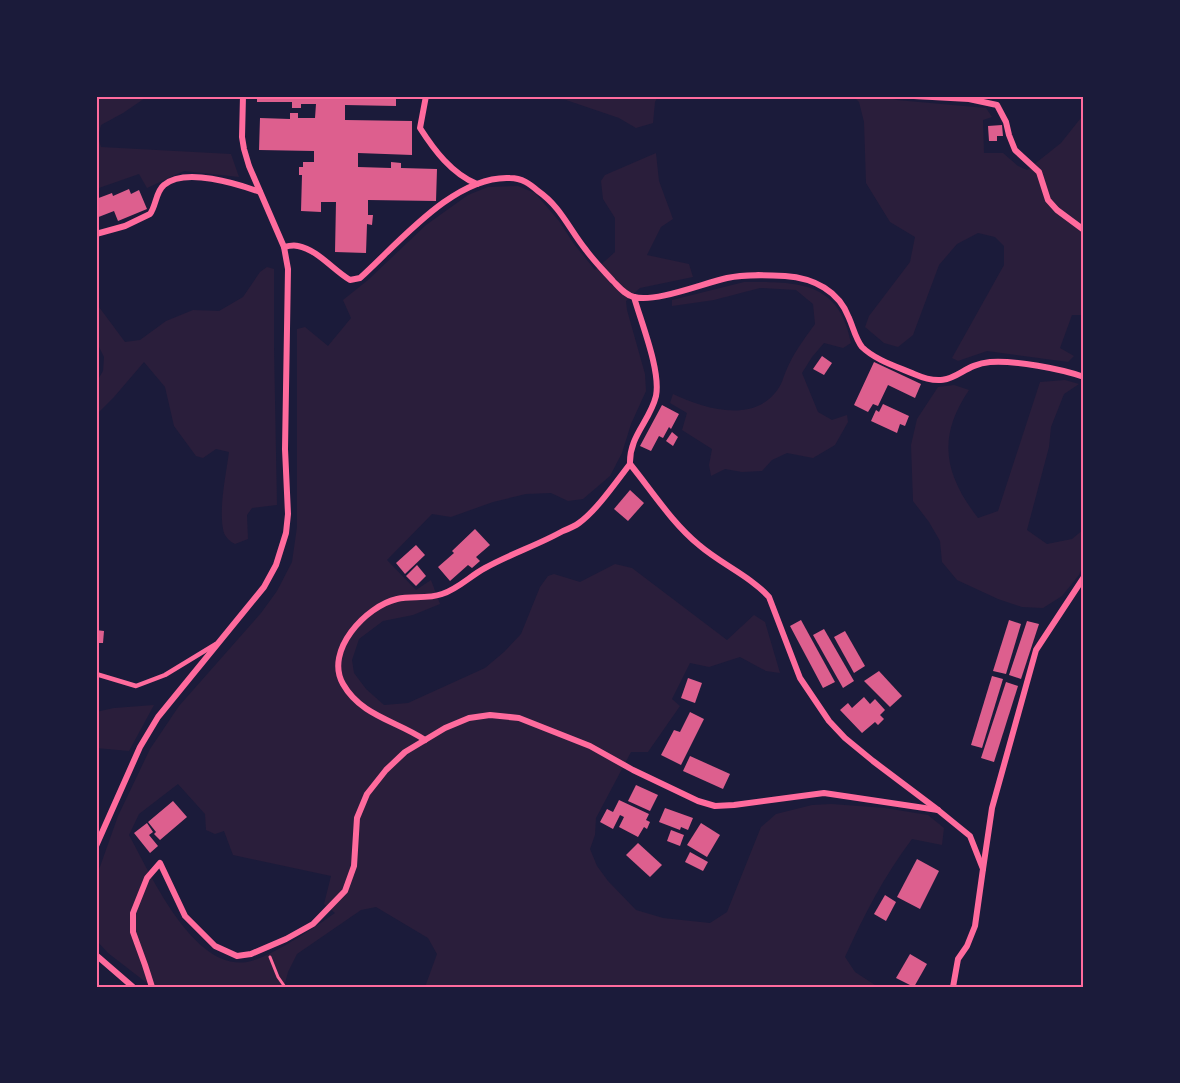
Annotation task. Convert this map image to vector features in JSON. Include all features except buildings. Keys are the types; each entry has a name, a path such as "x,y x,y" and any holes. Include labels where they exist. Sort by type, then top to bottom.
{"street":[{"path":"96,846 140,747 158,717 264,587 276,565 286,533 288,514 285,449 288,269 284,247 244,149 243,96"},
{"path":"426,96 420,128 428,141 452,168 465,179 477,184"},
{"path":"914,96 969,99 997,105 1016,150 1039,172 1048,200 1057,210 1084,230"},
{"path":"96,234 125,226 150,214 163,185 174,180 187,177 229,182 260,192"},
{"path":"284,247 298,245 317,255 339,274 350,280 360,278 434,208 477,184 491,179 512,177 528,182 546,196 563,214 585,250 624,292 633,297 659,296 728,278 745,276 786,276 803,279 826,288 839,299 861,346 874,356 917,375 938,381 944,380 989,362 1026,365 1084,377"},
{"path":"633,297 657,383 656,398 632,443 630,464 672,517 698,545 760,587 769,597 800,678 830,721 845,738 970,836 983,869"},
{"path":"424,740 411,730 389,723 372,713 350,694 342,683 338,668 339,657 354,627 370,612 384,604 398,599 442,594 456,588 482,569 579,523 630,464"},
{"path":"953,987 958,959 967,946 975,926 992,808 1036,650 1084,577"},
{"path":"152,987 133,932 133,913 147,878 160,863 185,916 215,946 237,956 251,954 286,939 313,924 345,891 354,866 357,818 367,794 386,770 405,752 424,740 469,718 490,715 519,718 590,746 633,770 698,801 715,806 824,793 938,810"},
{"path":"96,955 133,987"}],"lane":[{"path":"96,674 136,686 165,675 221,641"}],"path":[{"path":"267,947 271,963 285,987"}],"shaded area":[{"path":"96,96 148,96 101,125 98,137 101,147 231,154 239,177 184,171 147,188 139,174 96,189"},
{"path":"538,96 658,96 655,102 653,123 636,128 619,118 566,100"},
{"path":"853,96 884,96 897,100 986,108 992,117 983,120 984,153 1003,153 1018,166 1027,170 1061,143 1084,114 1084,315 1072,315 1060,348 1074,356 1068,362 987,351 958,361 952,358 1004,265 1004,246 995,237 978,233 957,244 939,265 913,335 898,347 884,343 865,327 869,316 910,262 915,237 890,222 866,183 864,122 859,102"},
{"path":"656,153 659,181 673,219 661,227 647,255 689,264 693,277 640,288 626,301 645,374 646,391 631,424 622,453 610,476 583,499 568,501 551,493 526,494 493,502 451,517 432,514 387,560 416,590 431,580 440,604 413,615 383,621 359,639 352,660 354,673 366,689 384,705 408,703 485,668 504,652 521,634 540,587 548,576 554,574 580,582 615,564 632,568 727,640 754,615 765,622 780,673 766,671 740,657 709,667 690,663 672,699 680,706 648,752 631,752 596,818 595,835 590,849 597,866 608,881 636,910 663,918 710,923 727,912 761,827 776,814 812,805 831,804 885,808 928,815 944,828 942,845 912,839 875,896 845,957 855,972 878,987 425,987 437,954 428,938 376,907 361,910 297,954 284,987 152,987 108,953 96,940 96,878 118,816 150,749 179,706 261,613 277,591 292,562 297,527 297,329 305,327 328,346 351,318 343,300 368,280 426,225 468,195 488,187 518,186 535,193 595,270 615,252 615,218 603,199 601,181 605,175","holes":["178,784 205,814 206,830 215,834 224,831 233,855 331,876 324,904 335,913 292,941 257,959 247,962 227,961 209,951 191,936 176,916 161,894 129,835 139,814"]},
{"path":"267,267 274,269 277,505 252,508 247,515 248,539 235,544 224,534 222,520 223,491 229,452 216,449 203,458 196,456 174,426 165,387 144,362 96,415 96,383 103,371 104,357 96,341 96,303 125,342 140,340 166,321 193,310 219,311 243,297 260,272"},
{"path":"744,282 798,285 826,296 837,307 845,322 851,343 843,348 824,343 802,373 818,412 832,420 847,415 848,422 835,445 813,458 787,453 772,460 762,471 742,472 725,469 711,476 709,465 712,449 682,430 687,413 670,403 673,394 716,409 746,409 759,405 771,397 781,384 792,359 815,324 813,304 796,290 760,288 714,300 672,306 672,300"},
{"path":"1065,380 1079,384 1064,394 1051,427 1049,447 1027,530 1047,544 1072,539 1084,529 1084,563 1079,575 1062,596 1043,608 1022,607 998,599 957,580 942,562 940,541 913,501 911,445 917,419 938,387 954,385 969,390 952,424 949,455 952,471 958,486 978,518 998,511 1040,382"},
{"path":"154,705 129,751 96,748 96,712 114,708"}]}
